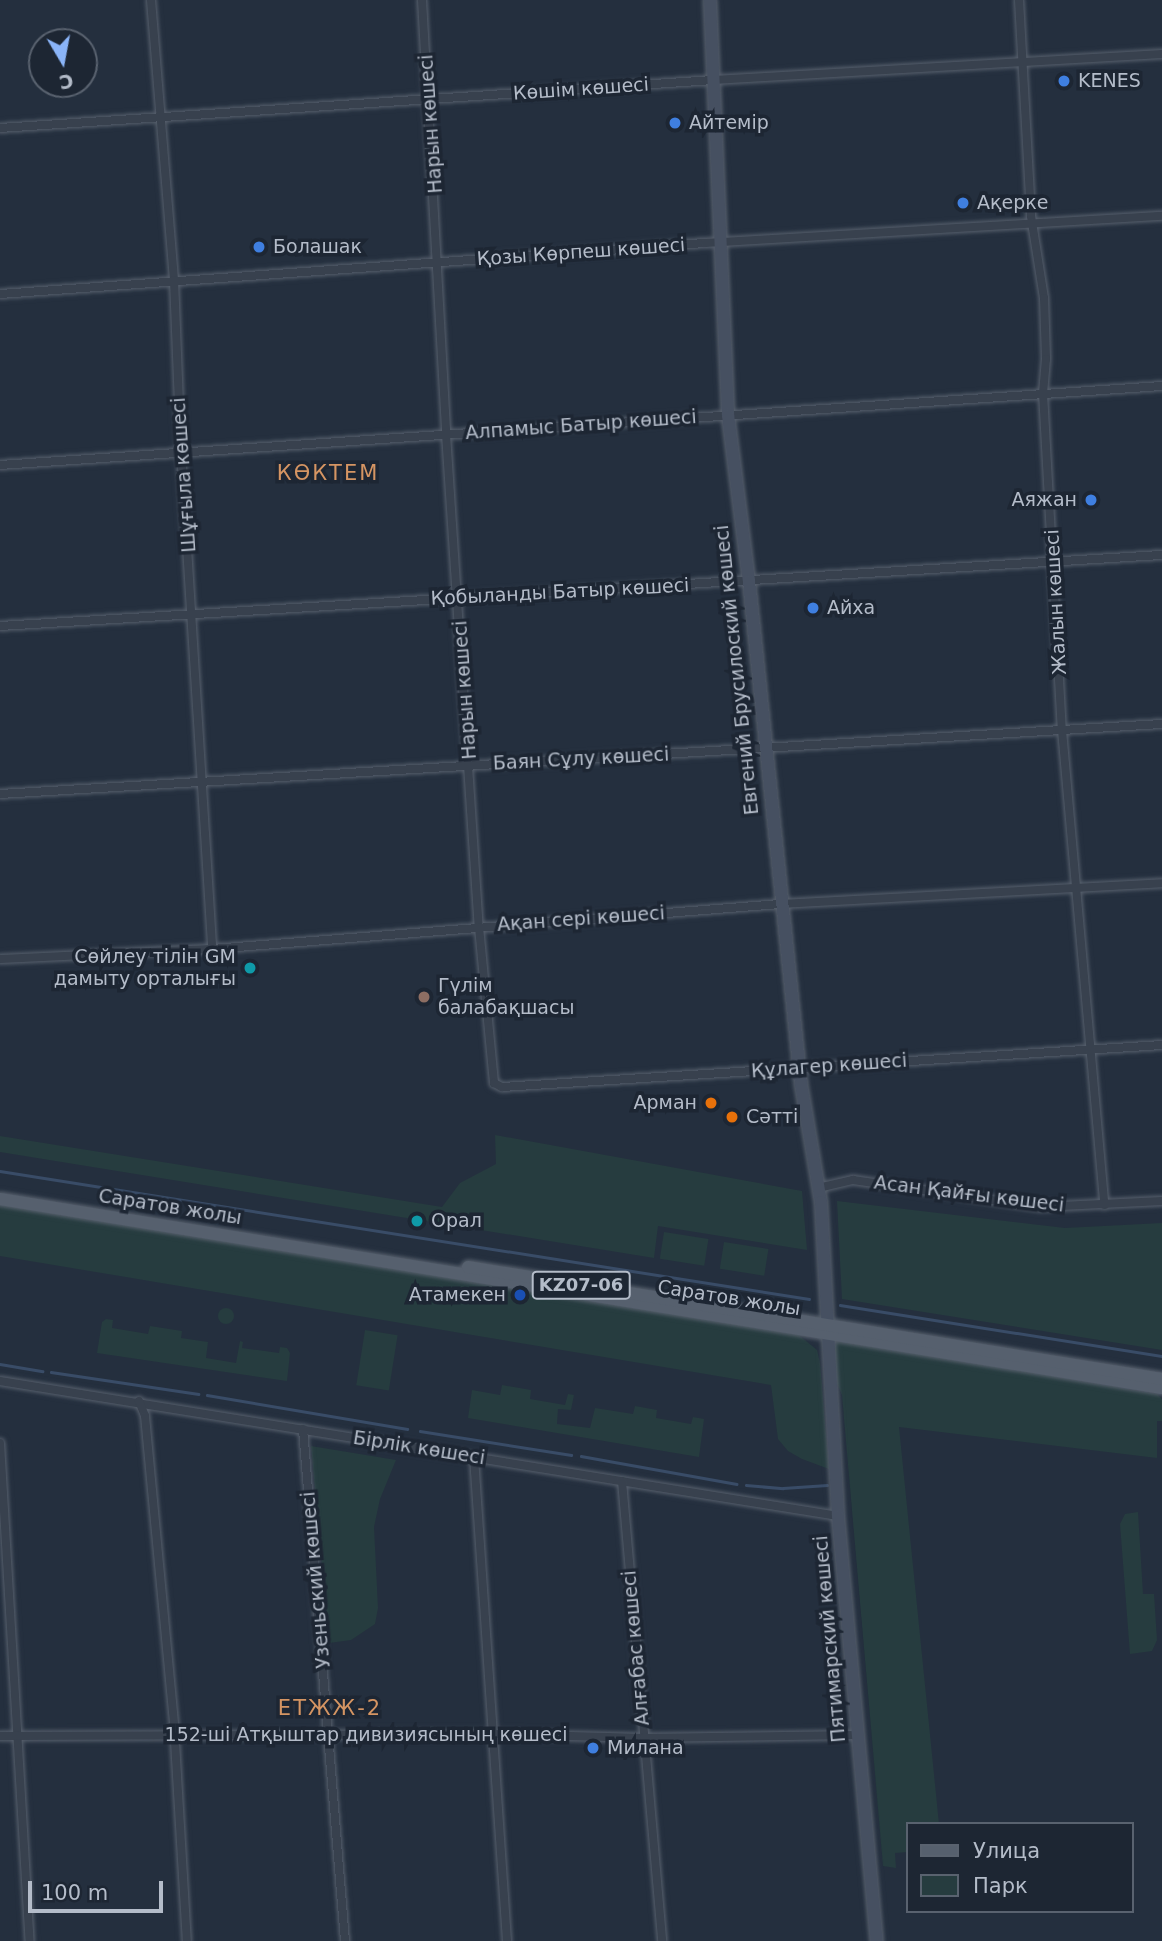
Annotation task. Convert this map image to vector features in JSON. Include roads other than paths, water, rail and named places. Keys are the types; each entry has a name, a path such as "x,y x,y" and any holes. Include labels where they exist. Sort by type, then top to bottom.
{"main road":[{"name":"Евгений Брусилоский көшесі","path":"710,0 728,415 749,581 780,904 818,1188 827,1329"},
{"name":"Саратов жолы","path":"0,1191 827,1329 1162,1388"},
{"name":"Саратов жолы","path":"0,1199 1162,1379"},
{"name":"Пятимарский көшесі","path":"827,1329 838,1516 877,1941"}],"street":[{"name":"Шұғыла көшесі","path":"151,0 174,280 181,452 204,782 212,949"},
{"name":"Нарын көшесі","path":"422,0 430,99 446,434 479,927 496,1086"},
{"name":"Жалын көшесі","path":"1019,0 1032,224 1044,298 1046,359 1043,393 1062,730 1088,1049 1104,1205"},
{"name":"Көшім көшесі","path":"0,128 1023,60 1162,54"},
{"name":"Қозы Көрпеш көшесі","path":"0,294 721,242 1162,216"},
{"name":"Алпамыс Батыр көшесі","path":"0,465 1162,386"},
{"name":"Қобыланды Батыр көшесі","path":"0,626 1162,555"},
{"name":"Баян Сұлу көшесі","path":"0,794 1162,724"},
{"name":"Ақан сері көшесі","path":"0,959 212,949 780,904 1162,883"},
{"name":"Құлагер көшесі","path":"496,1086 1162,1045"},
{"name":"Асан Қайғы көшесі","path":"818,1188 853,1180 1041,1207 1162,1201"},
{"name":"Бірлік көшесі","path":"0,1381 139,1401 838,1516"},
{"path":"139,1401 145,1416 174,1734 187,1941"},
{"name":"Узеньский көшесі","path":"303,1429 345,1941"},
{"path":"0,1443 30,1941"},
{"path":"474,1457 507,1941"},
{"name":"Алғабас көшесі","path":"622,1480 662,1941"},
{"name":"152-ші Атқыштар дивизиясының көшесі","path":"0,1736 329,1733 644,1738 858,1735"}],"waterway":[{"path":"0,1171 809,1299"},
{"path":"840,1305 1162,1356"},
{"path":"0,1364 42,1371"},
{"path":"51,1372 198,1394"},
{"path":"207,1395 407,1429"},
{"path":"420,1431 571,1455"},
{"path":"581,1456 736,1484"},
{"path":"746,1485 783,1488 827,1485"}],"place":[{"name":"KENES","path":"1064,81"},
{"name":"Айтемір","path":"675,123"},
{"name":"Ақерке","path":"963,203"},
{"name":"Болашак","path":"259,247"},
{"name":"Аяжан","path":"1091,500"},
{"name":"Айха","path":"813,608"},
{"name":"Сөйлеу тілін GM дамыту орталығы","path":"250,968"},
{"name":"Гүлім балабақшасы","path":"424,997"},
{"name":"Арман","path":"711,1103"},
{"name":"Сәтті","path":"732,1117"},
{"name":"Орал","path":"417,1221"},
{"name":"Атамекен","path":"520,1295"},
{"name":"Милана","path":"593,1748"}],"district":[{"name":"КӨКТЕМ","path":"328,473"},
{"name":"ЕТЖЖ-2","path":"330,1708"}]}
